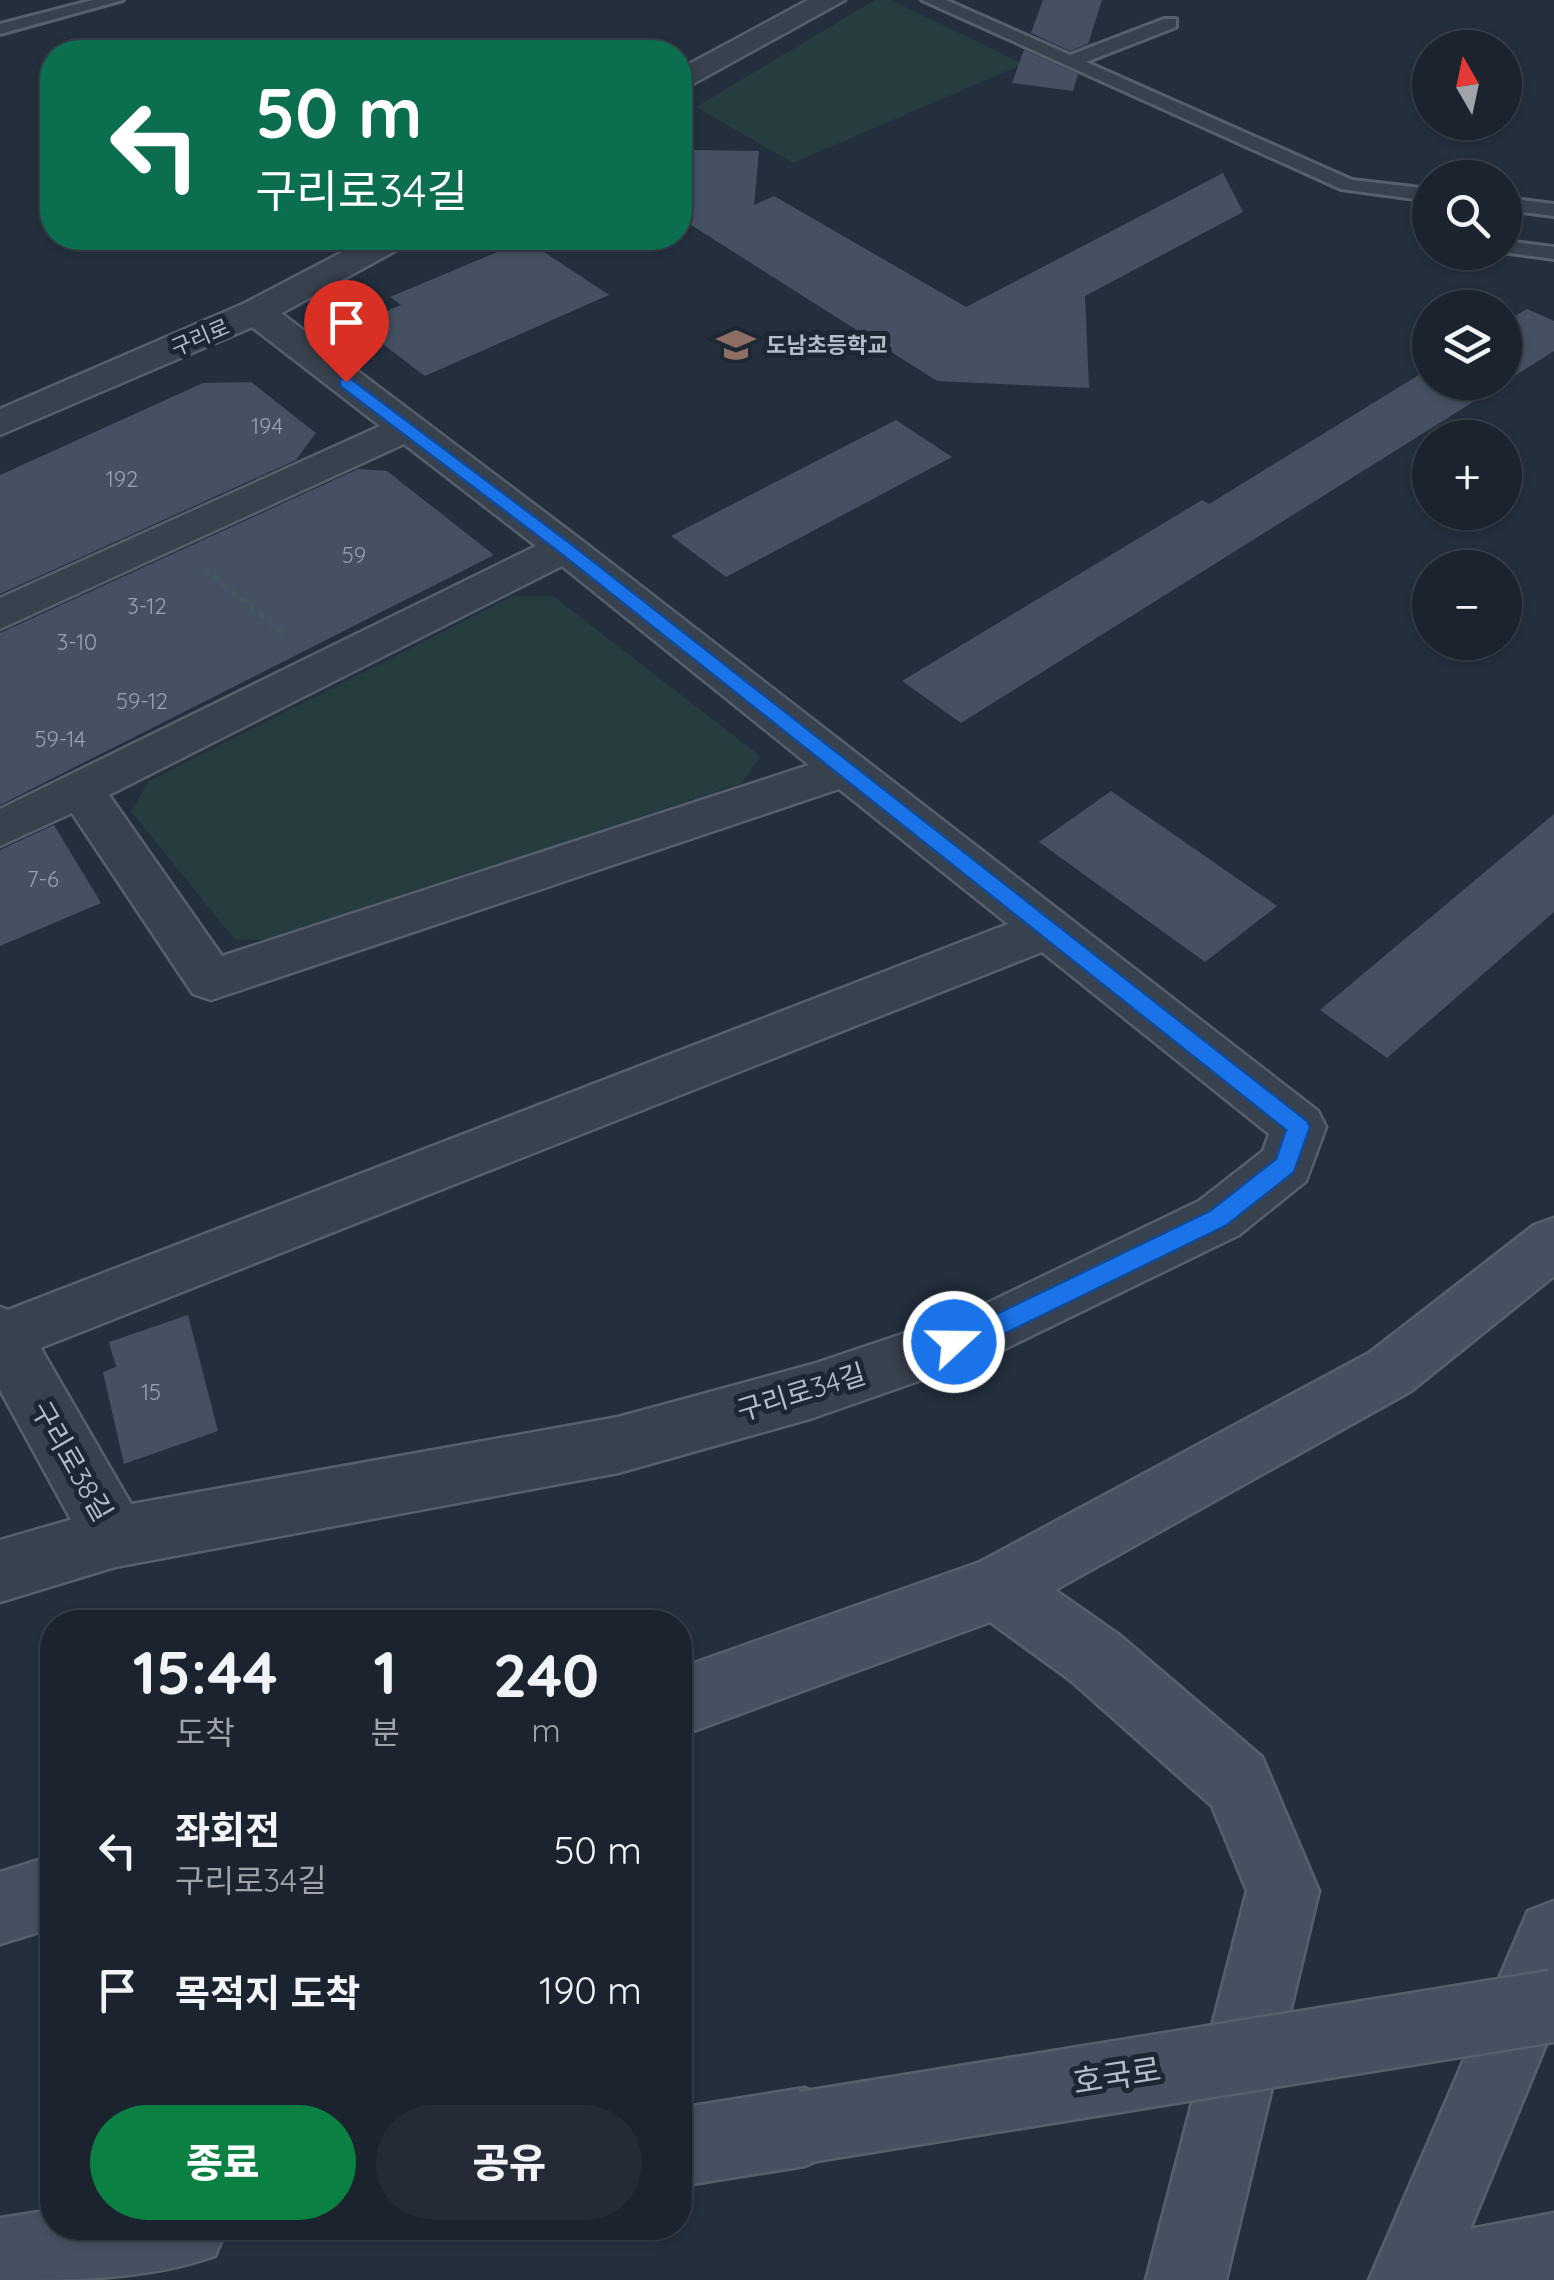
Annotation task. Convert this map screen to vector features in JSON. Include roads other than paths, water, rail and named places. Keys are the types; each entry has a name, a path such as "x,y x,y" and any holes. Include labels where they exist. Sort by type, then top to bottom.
{"main road":[{"path":"692,1698 997,1588 1390,1372 1554,1242"},
{"path":"997,1588 1094,1657 1238,1782 1283,1891 1186,2280"},
{"path":"0,1908 40,1896"},
{"path":"1410,2280 1554,1937"},
{"name":"호국로","path":"692,2145 1554,2006"},
{"path":"0,2258 112,2240"},
{"path":"1410,2280 1554,2253"}],"street":[{"path":"692,75 830,0"},
{"name":"구리로","path":"0,423 256,312 372,250"},
{"name":"구리로34길","path":"0,1572 115,1537 618,1445 813,1391 990,1330 1219,1218 1286,1165 1299,1127 565,548 256,312"},
{"path":"0,616 405,429"},
{"path":"0,829 565,548"},
{"path":"81,790 211,980 847,769"},
{"path":"2,1336 1045,930"},
{"name":"구리로38길","path":"2,1336 115,1537"}],"lane":[{"path":"0,29 114,0"},
{"path":"930,0 1348,185 1412,193"},
{"path":"1068,62 1170,24"},
{"path":"1522,206 1554,210"},
{"path":"1522,250 1554,253"}],"place":[{"name":"도남초등학교","path":"736,345"}]}
